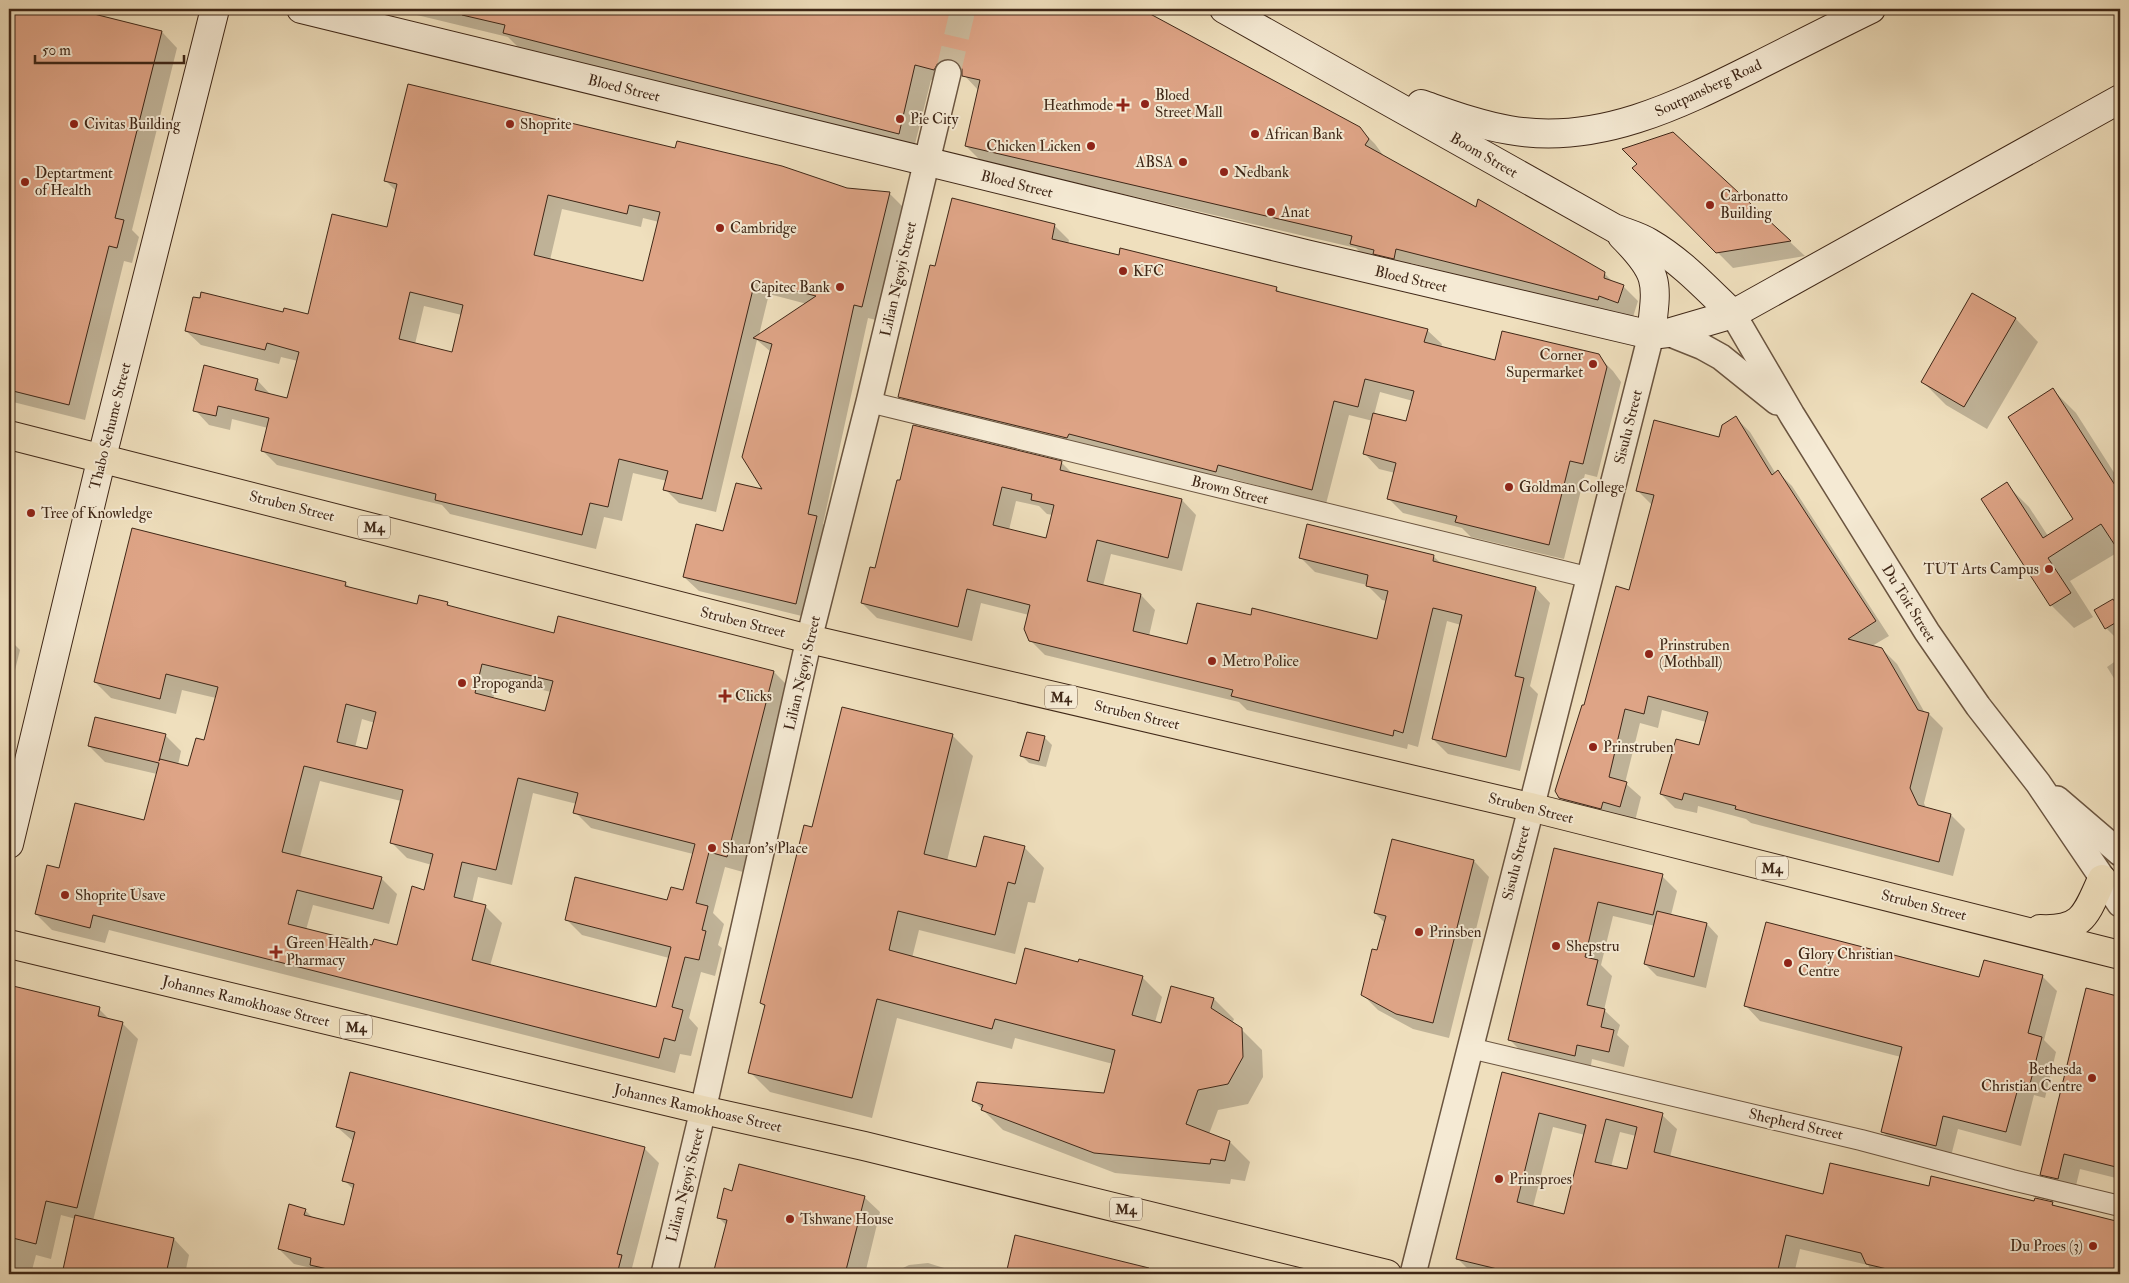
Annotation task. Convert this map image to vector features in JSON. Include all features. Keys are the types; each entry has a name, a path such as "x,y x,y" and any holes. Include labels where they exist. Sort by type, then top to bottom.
{"main road":[{"name":"Thabo Sehume Street","path":"9,844 102,457 214,9"},
{"name":"Bloed Street","path":"301,9 926,162 1659,334 1734,314"},
{"name":"Boom Street","path":"1224,9 1363,85 1614,228 1647,241 1689,272 1734,314"},
{"name":"Soutpansberg Road","path":"1363,85 1464,119 1509,130 1547,133 1596,130 1658,112 1693,98 1870,9"},
{"path":"1734,314 2120,99"},
{"path":"1614,228 1644,259 1653,275 1659,334"},
{"name":"Struben Street","path":"9,435 102,457 809,639 1530,807 2120,955"},
{"path":"2014,928 2056,930 2074,924 2084,916 2102,880"},
{"name":"Johannes Ramokhoase Street","path":"9,944 703,1110 864,1146 1387,1274"}],"street":[{"name":"Lilian Ngoyi Street","path":"664,1274 703,1110 809,639 869,402 948,73"},
{"name":"Du Toit Street","path":"1734,314 1792,415 1927,632 1978,706 2038,783 2120,904"},
{"name":"Du Toit Street","path":"1659,334 1703,347 1721,357 1792,415"},
{"name":"Sisulu Street","path":"1413,1274 1530,807 1659,334"},
{"name":"Brown Street","path":"869,402 1591,578"},
{"name":"Du Toit Street","path":"2038,783 2120,853"},
{"name":"Shepherd Street","path":"1470,1048 1861,1140 2120,1206"}],"building":[{"name":"Civitas Building","path":"9,9 74,9 162,31 115,218 124,220 117,248 109,246 69,405 9,390"},
{"path":"463,9 1141,9 1360,127 1369,139 1365,145 1476,207 1478,199 1605,272 1604,278 1624,285 1618,303 1599,296 1598,300 1396,249 1394,259 1373,254 1374,250 1350,244 1352,236 965,146 980,80 962,76 962,69 958,63 951,59 944,59 938,63 934,70 915,65 899,134 503,33 505,25 462,15"},
{"path":"408,84 675,148 677,141 782,166 847,188 890,192 862,307 854,305 808,514 817,516 796,604 683,577 696,524 723,531 736,483 762,489 742,457 772,344 753,338 816,296 755,281 702,499 663,490 668,471 619,459 608,507 590,503 582,535 435,500 436,494 261,451 269,418 218,406 216,416 193,411 204,365 258,379 255,390 287,398 299,352 267,343 265,350 185,331 193,297 200,298 201,292 283,312 284,308 308,314 332,214 387,227 397,184 384,181","holes":["548,195 627,214 629,205 660,212 643,281 534,255","410,292 463,305 452,352 399,339"]},
{"name":"Carbonatto Building","path":"1673,132 1791,241 1716,253 1632,168 1637,164 1622,149"},
{"path":"952,198 1055,224 1052,239 1119,255 1120,248 1277,287 1276,291 1428,329 1424,342 1495,360 1502,331 1599,354 1607,367 1583,464 1570,461 1549,545 1455,522 1457,516 1387,499 1396,463 1363,454 1373,413 1406,421 1414,391 1365,379 1358,407 1334,401 1312,490 1218,465 1216,472 1069,434 1067,438 898,397 930,265 935,266"},
{"path":"1972,293 2016,318 1964,407 1921,382"},
{"path":"2053,388 2120,493 2120,553 2101,524 2048,558 2071,593 2050,606 1981,499 2007,482 2043,538 2073,519 2008,417"},
{"path":"1736,416 1772,475 1778,470 1876,621 1848,639 1882,648 1918,710 1929,713 1910,788 1918,805 1951,814 1939,862 1735,809 1736,806 1684,793 1682,800 1660,794 1676,739 1699,745 1708,712 1648,696 1644,714 1625,709 1609,777 1627,782 1620,807 1603,802 1601,809 1559,798 1555,791 1582,705 1584,705 1616,586 1629,590 1654,495 1636,491 1654,420 1719,437 1722,425"},
{"path":"913,425 1062,461 1060,470 1182,499 1168,558 1097,540 1087,581 1141,594 1133,631 1187,644 1197,603 1251,615 1252,608 1377,639 1388,591 1366,586 1368,575 1299,558 1307,524 1434,555 1433,561 1536,587 1515,676 1524,678 1506,757 1432,739 1462,615 1433,608 1403,733 1394,730 1393,736 1231,696 1233,690 1029,641 1024,629 1030,605 967,589 958,627 861,603 870,567 875,568 897,480 900,480","holes":["1002,487 1032,494 1031,500 1054,505 1046,538 993,525"]},
{"path":"132,528 346,582 345,586 417,604 419,595 448,602 447,605 554,633 558,616 774,671 727,857 709,852 696,903 708,906 702,930 706,931 699,960 685,957 672,1007 683,1010 675,1041 664,1038 659,1058 93,915 90,928 35,914 47,865 59,868 75,803 144,820 159,763 88,746 95,717 166,734 159,761 160,759 188,766 196,738 204,740 218,687 166,674 160,699 94,682","holes":["482,664 553,681 545,711 475,693","346,704 376,712 367,749 337,742","304,766 403,790 390,843 433,854 424,890 412,886 397,945 374,939 372,945 288,924 297,890 373,909 382,877 282,852","518,778 578,793 573,813 695,844 683,890 671,887 667,900 575,877 565,920 671,947 656,1007 472,960 486,905 454,897 462,862 496,870"]},
{"path":"2113,599 2120,611 2120,620 2105,629 2094,610"},
{"path":"842,707 953,734 924,854 976,867 984,836 1025,846 1015,884 1008,882 995,935 898,911 889,950 1016,984 1025,948 1078,962 1079,959 1143,976 1132,1015 1161,1023 1171,986 1214,998 1211,1008 1242,1028 1243,1057 1228,1084 1198,1090 1186,1124 1230,1141 1225,1161 1211,1159 1210,1164 1094,1153 981,1110 983,1105 972,1101 977,1082 1104,1093 1115,1050 995,1019 992,1029 877,999 852,1098 748,1073 765,1005 760,1003 804,825 812,827"},
{"path":"1027,732 1045,736 1039,761 1020,756"},
{"name":"Prinsben","path":"1392,839 1474,860 1433,1023 1396,1014 1361,995 1372,949 1377,950 1386,916 1374,913"},
{"name":"Shepstru","path":"1554,848 1663,874 1653,915 1598,902 1585,957 1598,960 1587,1005 1605,1009 1601,1027 1614,1030 1609,1052 1577,1045 1575,1056 1508,1040"},
{"path":"1657,911 1707,923 1694,977 1644,964"},
{"path":"1766,922 1979,977 1984,960 2043,975 2028,1033 2042,1037 2030,1084 2020,1081 2006,1132 1943,1116 1936,1146 1881,1132 1902,1047 1744,1006"},
{"path":"13,986 100,1007 98,1016 123,1022 77,1208 46,1201 36,1244 9,1237 9,1002"},
{"name":"Bethesda Christian Centre","path":"2086,988 2117,996 2120,1001 2120,1168 2064,1154 2058,1179 2040,1175"},
{"path":"350,1072 645,1147 617,1254 622,1255 617,1274 349,1274 310,1265 311,1258 278,1249 289,1204 306,1209 304,1215 344,1225 354,1184 342,1181 355,1132 336,1127"},
{"path":"1502,1072 1663,1113 1654,1152 1823,1194 1830,1163 1929,1186 1931,1176 2034,1201 2035,1198 2053,1202 2052,1205 2120,1222 2120,1274 1908,1274 1866,1264 1861,1253 1786,1235 1777,1274 1518,1274 1456,1259","holes":["1539,1113 1586,1125 1564,1214 1517,1202","1606,1119 1637,1127 1627,1169 1595,1162"]},
{"name":"Tshwane House","path":"739,1164 865,1196 845,1274 713,1274 727,1220 717,1218 724,1188 732,1191"},
{"path":"75,1215 174,1238 166,1274 62,1274"},
{"path":"1015,1235 1149,1268 1148,1274 1006,1274"}],"tunnel":[{"path":"948,73 963,9"}],"place":[{"name":"Bloed Street Mall","path":"1145,104"},
{"name":"Heathmode","path":"1123,105"},
{"name":"Pie City","path":"900,119"},
{"name":"Civitas Building","path":"74,124"},
{"name":"Shoprite","path":"510,124"},
{"name":"African Bank","path":"1255,134"},
{"name":"Chicken Licken","path":"1091,146"},
{"name":"ABSA","path":"1183,162"},
{"name":"Nedbank","path":"1224,172"},
{"name":"Deptartment of Health","path":"25,182"},
{"name":"Carbonatto Building","path":"1710,205"},
{"name":"Anat","path":"1271,212"},
{"name":"Cambridge","path":"720,228"},
{"name":"KFC","path":"1123,271"},
{"name":"Capitec Bank","path":"840,287"},
{"name":"Corner Supermarket","path":"1593,364"},
{"name":"Goldman College","path":"1509,487"},
{"name":"Tree of Knowledge","path":"31,513"},
{"name":"TUT Arts Campus","path":"2049,569"},
{"name":"Prinstruben (Mothball)","path":"1649,654"},
{"name":"Metro Police","path":"1212,661"},
{"name":"Propoganda","path":"462,683"},
{"name":"Clicks","path":"725,696"},
{"name":"Prinstruben","path":"1593,747"},
{"name":"Sharon's Place","path":"712,848"},
{"name":"Shoprite Usave","path":"65,895"},
{"name":"Prinsben","path":"1419,932"},
{"name":"Shepstru","path":"1556,946"},
{"name":"Green Health Pharmacy","path":"276,952"},
{"name":"Glory Christian Centre","path":"1788,963"},
{"name":"Bethesda Christian Centre","path":"2092,1078"},
{"name":"Prinsproes","path":"1499,1179"},
{"name":"Tshwane House","path":"790,1219"},
{"name":"Du Proes (3)","path":"2093,1246"}]}
